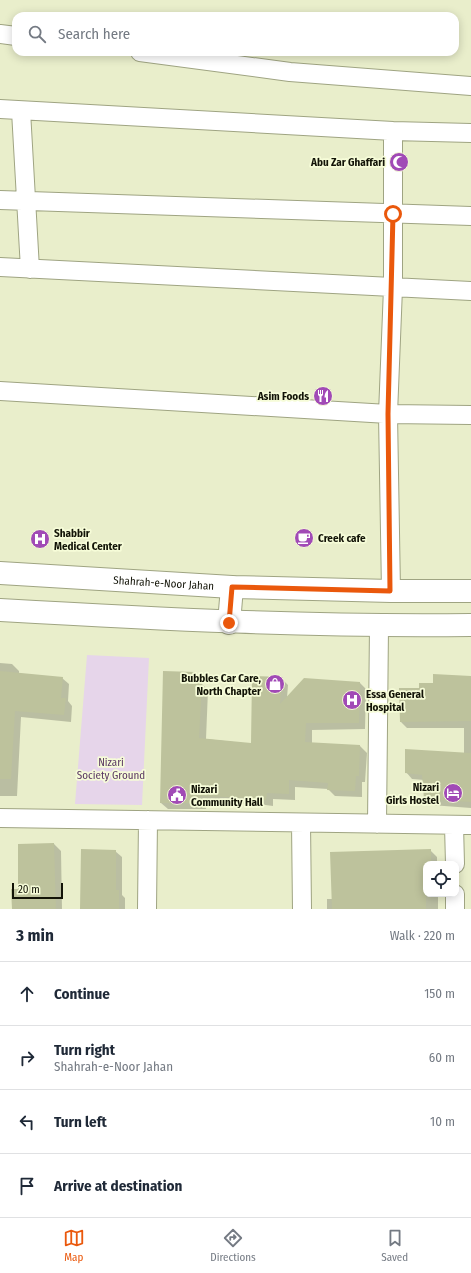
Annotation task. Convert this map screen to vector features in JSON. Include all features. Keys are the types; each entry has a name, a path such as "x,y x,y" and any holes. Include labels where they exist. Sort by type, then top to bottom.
{"main road":[{"name":"Shahrah-e-Noor Jahan","path":"0,573 232,587 390,591 471,591"},
{"path":"229,623 232,587"},
{"path":"0,610 229,623 471,626"}],"street":[{"path":"0,34 12,36"},
{"path":"170,56 290,72 471,86"},
{"path":"0,110 394,131 471,133"},
{"path":"21,111 30,269"},
{"path":"390,591 388,414 393,288 394,131"},
{"path":"0,200 471,216"},
{"path":"0,267 471,291"},
{"path":"0,391 388,414 471,415"},
{"path":"377,824 379,626"},
{"path":"0,818 463,825 456,861"},
{"path":"147,909 148,820"},
{"path":"301,823 302,909"},
{"path":"455,897 455,909"}],"green space":[{"name":"Nizari Society Ground","path":"87,655 149,658 142,805 75,804"}],"building":[{"path":"0,671 63,677 61,698 66,698 64,715 15,711 11,779 0,779"},
{"path":"163,671 195,672 194,682 202,682 199,738 251,743 252,676 282,677 280,704 304,678 360,682 359,723 306,723 305,742 360,745 359,776 356,776 355,791 327,790 328,783 289,780 289,794 267,793 266,800 200,796 200,803 160,803"},
{"path":"433,674 471,676 471,721 400,722 399,688 419,688 419,683 433,683"},
{"path":"405,749 471,753 471,802 424,799 422,775 405,773"},
{"path":"54,843 56,909 12,909 11,889 18,889 18,844"},
{"path":"81,849 116,850 116,890 119,890 119,909 80,909"},
{"path":"431,849 431,861 423,861 423,897 426,897 426,909 332,909 330,852"}],"place":[{"name":"Abu Zar Ghaffari","path":"399,162"},
{"name":"Asim Foods","path":"323,396"},
{"name":"Creek cafe","path":"304,538"},
{"name":"Shabbir Medical Center","path":"40,539"},
{"name":"Bubbles Car Care, North Chapter","path":"275,684"},
{"name":"Essa General Hospital","path":"352,700"},
{"name":"Nizari Girls Hostel","path":"453,793"},
{"name":"Nizari Community Hall","path":"177,795"}],"route":[{"path":"229,623 232,587 390,591 388,414 393,288 393,214"}]}
